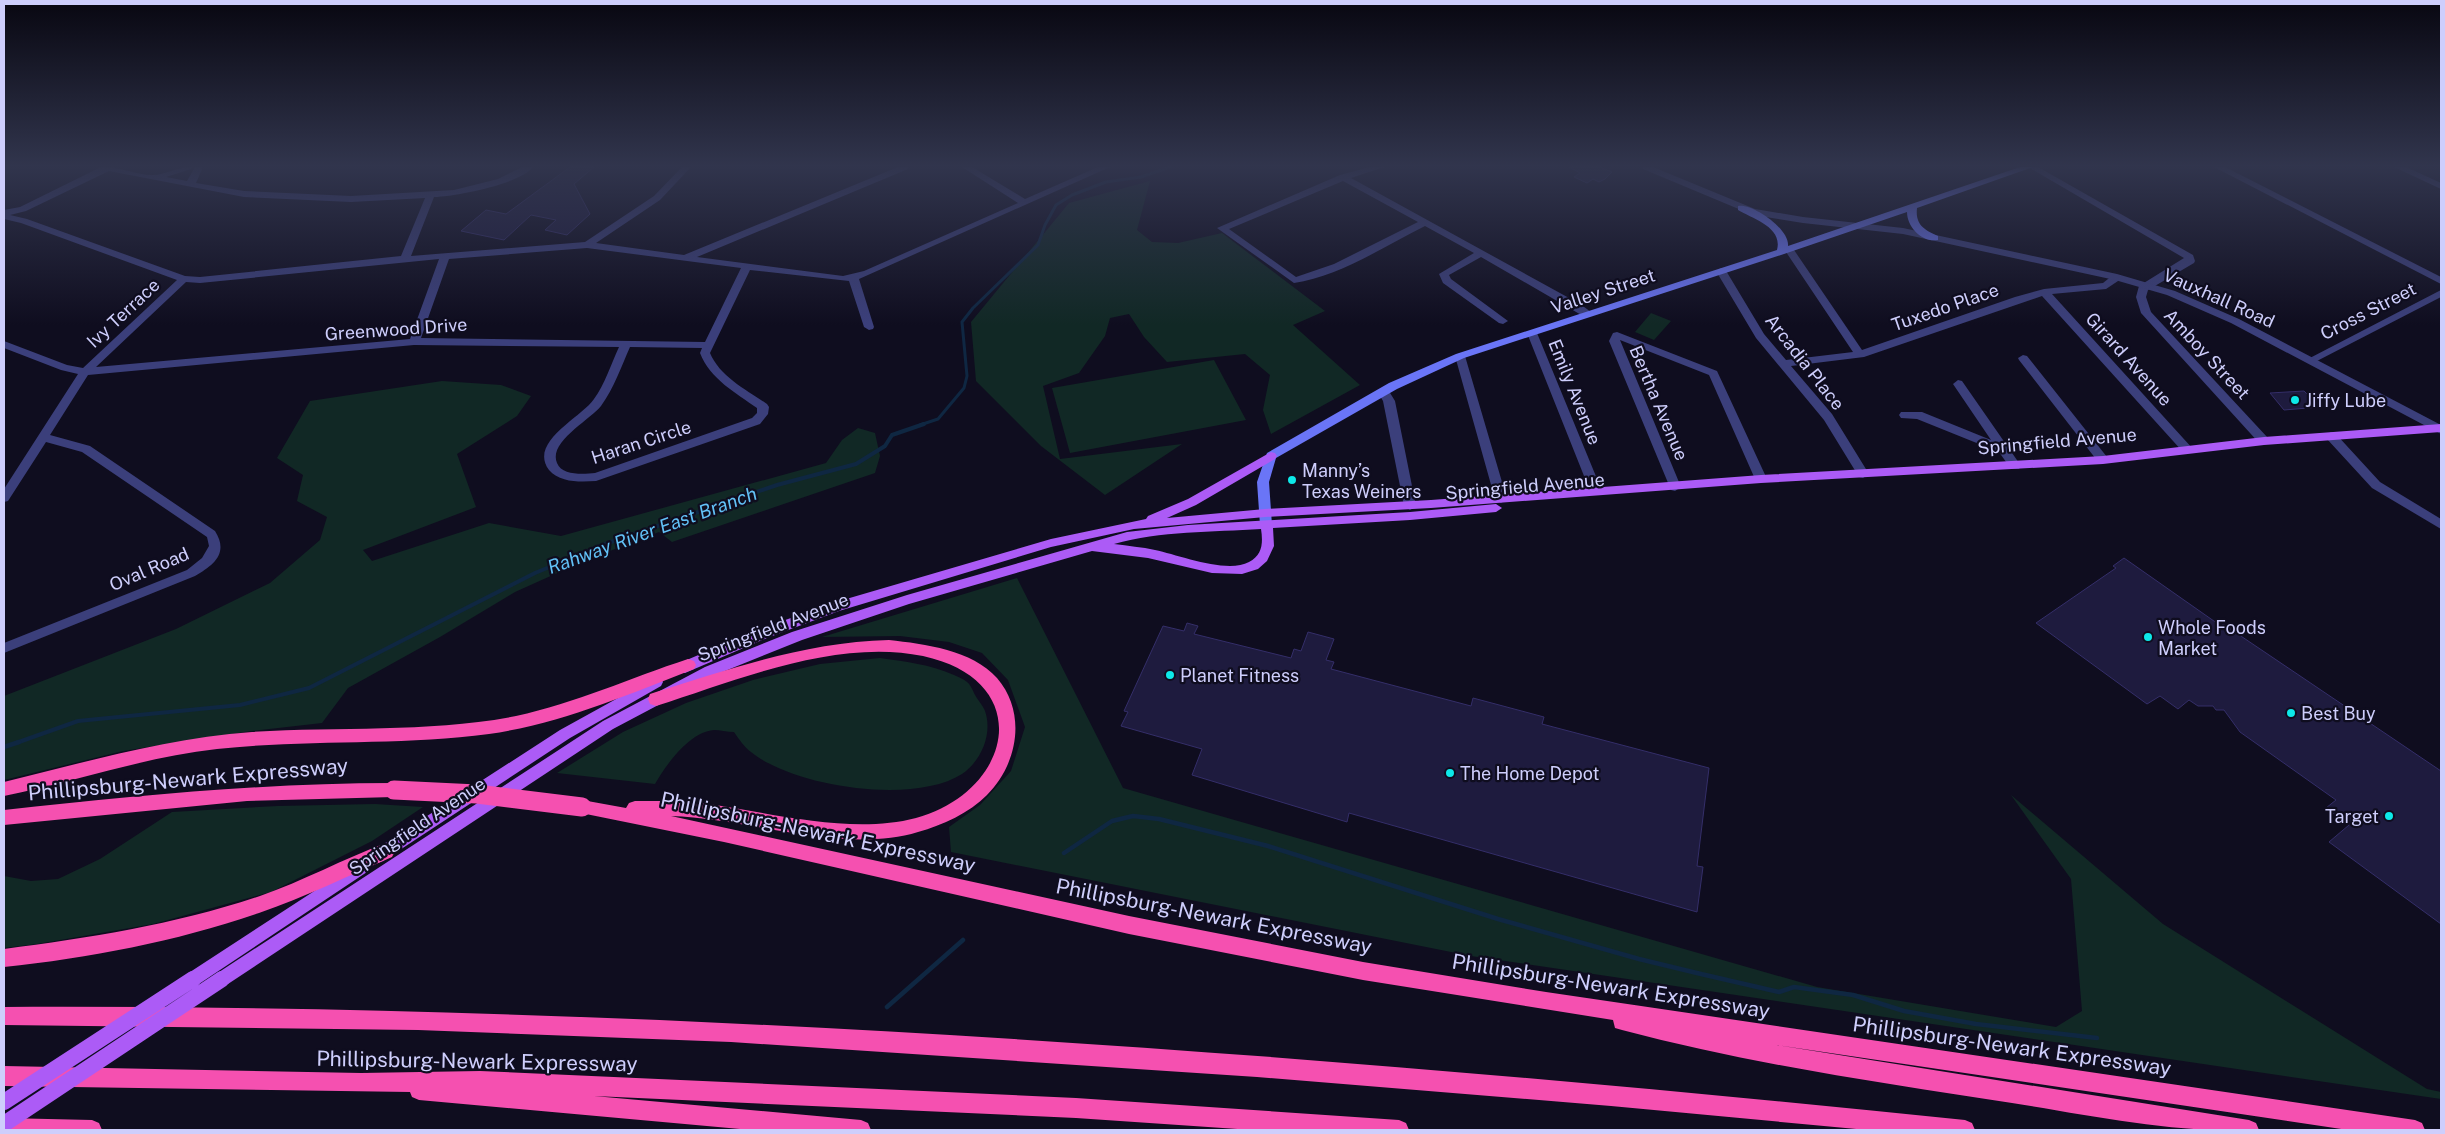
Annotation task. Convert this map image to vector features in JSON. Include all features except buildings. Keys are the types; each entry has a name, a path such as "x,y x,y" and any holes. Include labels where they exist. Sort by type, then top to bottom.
{"highway":[{"path":"582,807 702,811 847,830 901,828 917,825 945,814 979,792 1001,761 1008,740 1009,720 1004,701 986,677 952,657 908,648 849,648 804,655 754,667 656,699"},
{"path":"4,789 150,754 216,742 444,731 511,724 567,710 688,665"},
{"name":"Phillipsburg-Newark Expressway","path":"4,818 246,794 394,790 477,794 582,807 674,824 1246,949 1546,1001 2415,1130"},
{"path":"4,958 107,942 207,920 285,894 386,851"},
{"path":"1546,1001 1710,1042 1890,1074 2249,1130"},
{"name":"Phillipsburg-Newark Expressway","path":"4,1016 282,1018 560,1025 931,1044 1296,1069 1965,1130"},
{"name":"Phillipsburg-Newark Expressway","path":"4,1076 361,1083 480,1081 762,1092 1085,1109 1399,1130"},
{"path":"361,1083 475,1097 862,1130"},
{"path":"4,1126 92,1130"}],"main road":[{"path":"1761,220 1781,232 1785,251"},
{"name":"Valley Street","path":"1271,456 1382,391 1416,374 1460,356 1785,251 1875,220"},
{"path":"1912,220 1914,224 1935,238"},
{"name":"Springfield Avenue","path":"4,1126 560,755 656,699 734,660 832,623 1088,547 1127,536 1188,528 1410,506 1761,479 2103,460 2264,441 2440,429"},
{"path":"1088,547 1156,555 1229,571 1244,569 1263,559 1268,546 1262,478 1271,456"},
{"path":"1134,525 1192,502 1271,456"},
{"name":"Springfield Avenue","path":"4,1102 566,734 688,665 753,637 836,607 1051,543 1134,525 1266,519 1410,516 1627,497 1675,487"}],"street":[{"path":"20,220 184,279 200,280 404,259 588,245 688,257 832,278 853,278 984,220"},
{"path":"404,259 420,220"},
{"path":"588,245 625,220"},
{"path":"688,257 777,220"},
{"path":"1241,220 1222,228 1294,280 1300,281 1332,268 1424,223"},
{"path":"1419,220 1576,306 1587,314"},
{"name":"Vauxhall Road","path":"1805,220 1935,238 2147,285 2204,306 2311,360 2440,429"},
{"path":"2124,220 2189,257 2190,261 2147,285"},
{"path":"2322,220 2441,281"},
{"path":"1785,251 1860,355"},
{"path":"1480,254 1444,274 1447,281 1503,321"},
{"path":"414,342 445,256"},
{"path":"708,345 747,266"},
{"name":"Arcadia Place","path":"1721,271 1760,336 1828,417 1863,474"},
{"name":"Tuxedo Place","path":"1782,364 1860,355 2044,292 2097,288 2111,284 2117,277"},
{"path":"853,278 869,327"},
{"name":"Ivy Terrace","path":"85,372 184,279"},
{"name":"Amboy Street","path":"2147,285 2141,291 2141,297 2149,318 2264,441"},
{"name":"Girard Avenue","path":"2044,292 2187,449"},
{"name":"Cross Street","path":"2311,360 2441,293"},
{"name":"Emily Avenue","path":"1532,333 1596,491"},
{"name":"Bertha Avenue","path":"1675,487 1614,341 1616,336 1621,335 1713,373 1761,479"},
{"name":"Greenwood Drive","path":"4,344 65,368 85,372 414,342 455,340 708,345"},
{"name":"Haran Circle","path":"626,344 597,403 562,434 550,450 548,460 552,467 562,474 573,478 596,477 756,421 762,414 763,407 707,362 705,353 708,345"},
{"path":"1460,356 1501,499"},
{"path":"2023,358 2103,460"},
{"path":"4,498 85,372"},
{"path":"1958,384 2015,466"},
{"path":"1382,391 1389,401 1410,506"},
{"path":"1905,415 1918,415 2004,450"},
{"path":"2331,436 2376,485 2441,525"},
{"name":"Oval Road","path":"4,648 191,573 202,566 215,550 216,542 211,534 86,449 65,442 42,438"}],"green space":[{"path":"1055,220 1140,220 1137,230 1152,242 1178,243 1222,233 1325,311 1293,325 1360,385 1271,434 1263,410 1270,375 1245,354 1167,362 1144,337 1129,314 1110,318 1105,336 1079,373 1043,386 1060,459 1182,444 1105,495 1041,446 976,381 971,322"},
{"path":"1651,313 1671,321 1654,340 1635,332"},
{"path":"1214,360 1246,420 1070,453 1052,388"},
{"path":"442,381 501,385 531,396 517,416 457,454 476,507 363,550 372,561 489,523 561,536 826,463 842,440 858,428 875,433 880,456 875,473 672,542 659,532 584,561 515,592 440,637 348,688 322,723 251,731 123,751 4,780 4,696 176,629 270,583 320,540 327,517 297,501 303,475 277,458 310,401"},
{"path":"1017,578 1123,788 1817,987 2056,1027 2082,1011 2071,879 2011,795 2163,924 2427,1089 2441,1092 2441,1099 1471,956 951,852 949,827 980,805 1011,771 1025,727 1008,680 982,653 949,642 900,636 822,637"},
{"path":"880,658 918,664 945,671 961,678 970,685 985,711 987,729 984,746 969,769 941,783 915,789 855,788 824,783 795,775 770,764 748,750 734,732 714,730 705,732 687,743 672,759 655,784 557,773 623,732 686,703 753,680 820,664"},
{"path":"375,804 423,807 372,841 271,892 153,924 4,948 4,876 31,881 58,879 100,859 172,812 278,806"}],"waterway":[{"name":"Rahway River East Branch","path":"920,425 938,419 964,388 967,376 962,322 973,308 1038,245 1048,220"},
{"name":"Rahway River East Branch","path":"16,743 78,721 240,705 309,688 535,573 605,544 777,485 856,464 885,446 892,435 924,424"},
{"name":"Rahway River East Branch","path":"4,747 16,743"},
{"path":"1064,853 1112,821 1133,816 1159,819 1268,846 1498,919 1639,959 1701,974 1779,992 1794,987 1853,995 1904,1011 1976,1024 2097,1038"},
{"path":"887,1007 963,940"}],"place":[{"name":"Jiffy Lube","path":"2295,400"},
{"name":"Manny’s Texas Weiners","path":"1292,480"},
{"name":"Whole Foods Market","path":"2148,637"},
{"name":"Planet Fitness","path":"1170,675"},
{"name":"Best Buy","path":"2291,713"},
{"name":"The Home Depot","path":"1450,773"},
{"name":"Target","path":"2389,816"}]}
